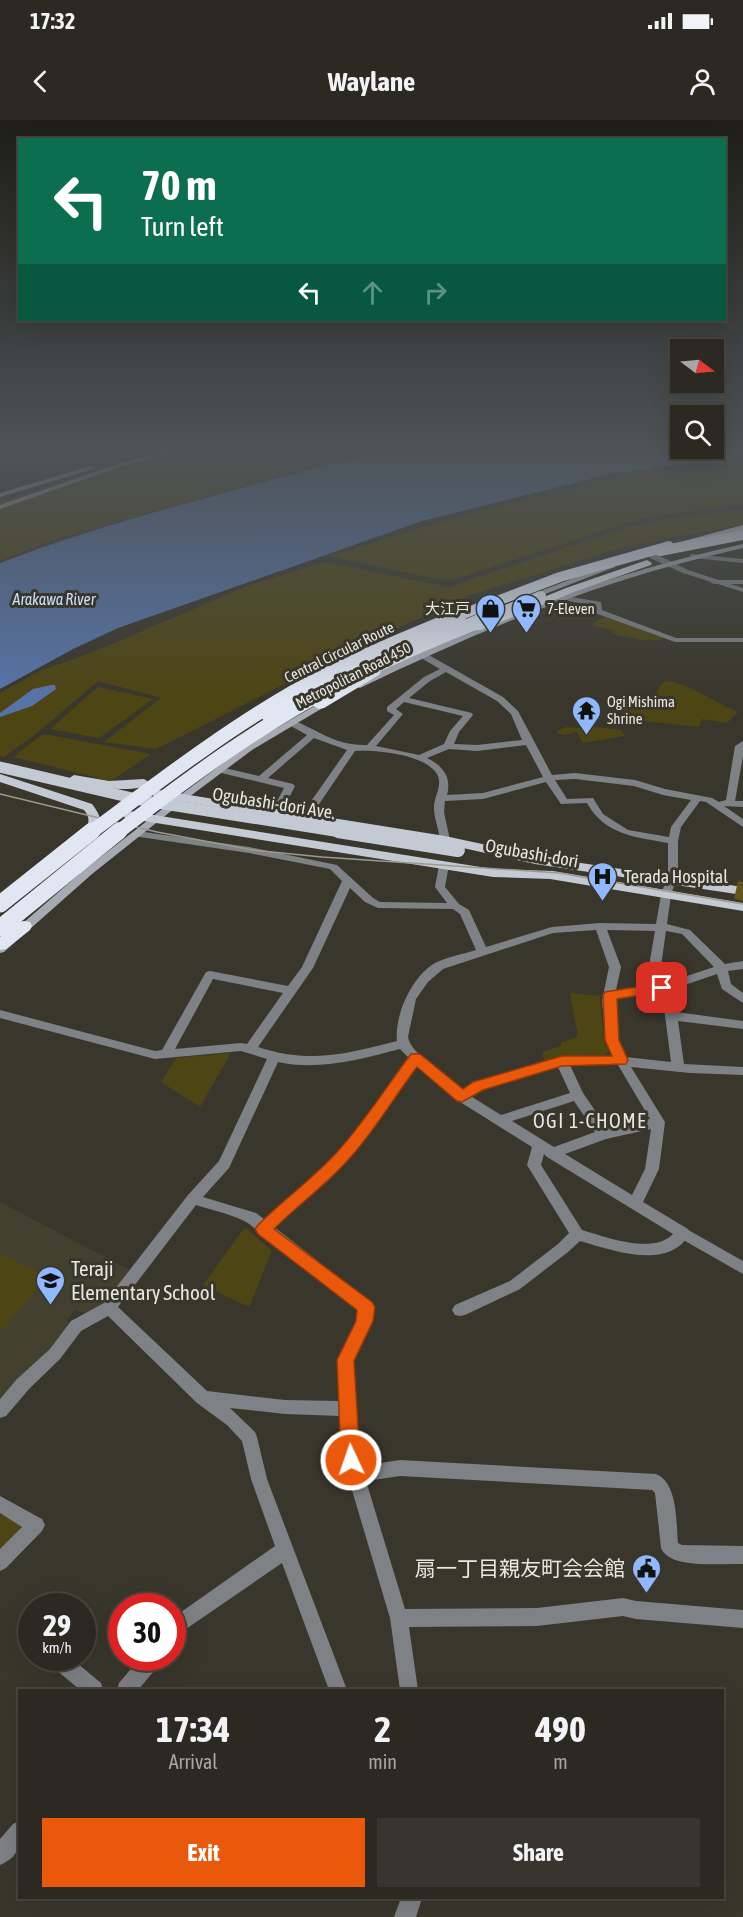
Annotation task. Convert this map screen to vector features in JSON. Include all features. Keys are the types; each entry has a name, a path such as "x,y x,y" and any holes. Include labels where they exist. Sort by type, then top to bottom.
{"highway":[{"name":"Central Circular Route","path":"0,904 100,825 209,747 252,718 329,674 403,639 535,585 598,564 669,546 743,537"},
{"name":"Central Circular Route","path":"582,581 644,561 743,537"},
{"path":"319,705 395,662 538,602 650,559 743,537"},
{"path":"269,715 337,677 466,618 604,566 673,548 743,537"},
{"name":"Central Circular Route","path":"0,928 113,837 209,765 309,700 419,646 582,581 650,559"},
{"path":"0,947 24,926"}],"main road":[{"name":"Metropolitan Road 450","path":"24,926 182,798 249,748 319,705 424,656 562,597 665,563 694,556 743,537"},
{"path":"1,773 98,784 144,783 164,776 269,715 332,675 406,640 450,623 471,620 597,572 650,559"},
{"path":"0,918 158,794 269,715"},
{"path":"0,911 88,836 95,824 95,816 88,807 1,773"},
{"name":"Ogubashi-dori Ave.","path":"1,773 138,807 457,854 544,861"},
{"path":"158,794 306,814 544,861"},
{"path":"129,816 493,873 553,875"},
{"name":"Ogubashi-dori","path":"457,854 553,875 743,907"},
{"name":"Ogubashi-dori","path":"544,861 743,891"}],"street":[{"path":"694,556 743,561"},
{"path":"650,559 743,590"},
{"path":"714,582 743,582"},
{"path":"562,597 592,601 598,604 598,611 675,640 743,640"},
{"path":"424,656 500,699 515,713 528,742 564,801 590,800 601,818 625,832 673,841"},
{"path":"369,748 399,714 390,710 427,680 446,669"},
{"path":"403,699 469,715 455,732 448,746"},
{"path":"292,723 352,748 369,748 421,758 438,769 443,776 444,795 439,808 445,840"},
{"path":"262,778 314,733"},
{"path":"421,758 448,746 477,748 528,742"},
{"path":"730,804 740,746 743,744"},
{"path":"220,770 290,786 281,803 306,814 352,748"},
{"path":"442,798 483,796 549,779 575,776 635,783 663,792 716,803 743,804"},
{"path":"678,1068 672,1016 655,966 666,895 671,880 676,826 697,798"},
{"path":"716,803 743,824"},
{"path":"137,834 249,850 333,867 369,900 378,905 455,906"},
{"path":"315,864 324,846"},
{"path":"444,866 440,887 455,906 465,912 482,951"},
{"path":"250,1049 307,968 348,880"},
{"path":"600,926 615,967 610,995 612,1040 621,1060 658,1122 652,1169 635,1204"},
{"path":"743,999 726,986 722,968 686,932 661,926 600,926 552,930 439,966 416,988 410,999 402,1037 403,1044 416,1058 462,1097 743,1268"},
{"path":"610,995 664,987 722,968 743,965"},
{"path":"166,1054 210,975 292,991"},
{"path":"0,1014 155,1055 241,1047 274,1057 312,1061 348,1058 403,1044"},
{"path":"672,1016 743,1025"},
{"path":"0,1411 22,1384 55,1354 76,1326 109,1308 193,1199 224,1164 274,1057"},
{"path":"263,1229 292,1201 322,1178 345,1153 416,1058"},
{"path":"462,1097 478,1086 562,1061 621,1060 678,1068 743,1071"},
{"path":"562,1061 577,1095 604,1134"},
{"path":"501,1120 577,1095"},
{"path":"552,1153 604,1134 658,1122"},
{"path":"539,1145 534,1165 578,1234 633,1249 658,1249 677,1242 683,1233"},
{"path":"193,1199 251,1217 263,1229 366,1307 364,1321 345,1360 351,1460 399,1618 409,1689"},
{"path":"460,1310 515,1286 578,1234"},
{"path":"109,1308 203,1398 233,1420 249,1437 259,1479 338,1689"},
{"path":"203,1398 285,1407 348,1409"},
{"path":"356,1475 400,1468 656,1482 663,1489 670,1548 680,1554 743,1555"},
{"path":"0,1504 36,1525 0,1562"},
{"path":"186,1619 285,1550"},
{"path":"399,1618 537,1617 623,1606 636,1610 743,1619"},
{"path":"72,1671 93,1689"},
{"path":"127,1689 141,1671"},
{"path":"0,1855 18,1833"},
{"path":"405,1917 412,1899"}],"shaded area":[{"path":"0,533 78,533 53,540 0,561"},
{"path":"406,533 597,533 452,580 437,579 330,556"},
{"path":"611,533 697,533 624,547 468,596 384,634 156,749 104,742 161,698 98,681 37,733 4,757 0,756 0,693 40,671 93,652 250,585 325,562 449,587"},
{"path":"608,617 663,638 662,640 641,640 612,634 614,630 593,626 599,619"},
{"path":"670,681 688,687 738,712 727,723 702,719 699,727 626,719 621,711 624,708 644,710 663,682"},
{"path":"98,687 153,699 99,738 50,729"},
{"path":"587,726 621,730 625,736 583,743 577,732 563,735 557,733 566,727 586,729"},
{"path":"43,734 151,754 111,781 13,757"},
{"path":"570,993 600,996 604,1042 609,1051 605,1055 559,1057 545,1063 542,1052 561,1046 561,1043 578,1036"},
{"path":"231,1053 200,1107 161,1082 176,1058"},
{"name":"Teraji Elementary School","path":"0,1202 128,1269 129,1273 108,1301 88,1314 75,1310 67,1320 70,1328 49,1355 0,1401"},
{"path":"245,1227 272,1251 249,1307 203,1285"},
{"path":"0,1254 48,1276 4,1329 0,1327"},
{"path":"0,1513 20,1524 21,1533 0,1555"}],"water":[{"name":"Arakawa River","path":"87,533 388,533 118,628 73,649 0,689 0,563"},
{"path":"55,685 56,689 32,706 0,717 0,713 33,689"}],"tram line":[{"path":"0,794 157,832 252,850 559,873 743,904"}],"place":[{"name":"大江戸","path":"491,634"},
{"name":"7-Eleven","path":"526,634"},
{"name":"Ogi Mishima Shrine","path":"586,736"},
{"name":"Terada Hospital","path":"603,902"},
{"name":"Teraji Elementary School","path":"50,1306"},
{"name":"扇一丁目親友町会会館","path":"646,1594"}],"district":[{"name":"OGI 1-CHOME","path":"590,1120"}],"route":[{"path":"351,1460 345,1360 364,1321 366,1307 263,1229 292,1201 322,1178 345,1153 416,1058 462,1097 478,1086 562,1061 621,1060 612,1040 610,995 662,988"}]}
